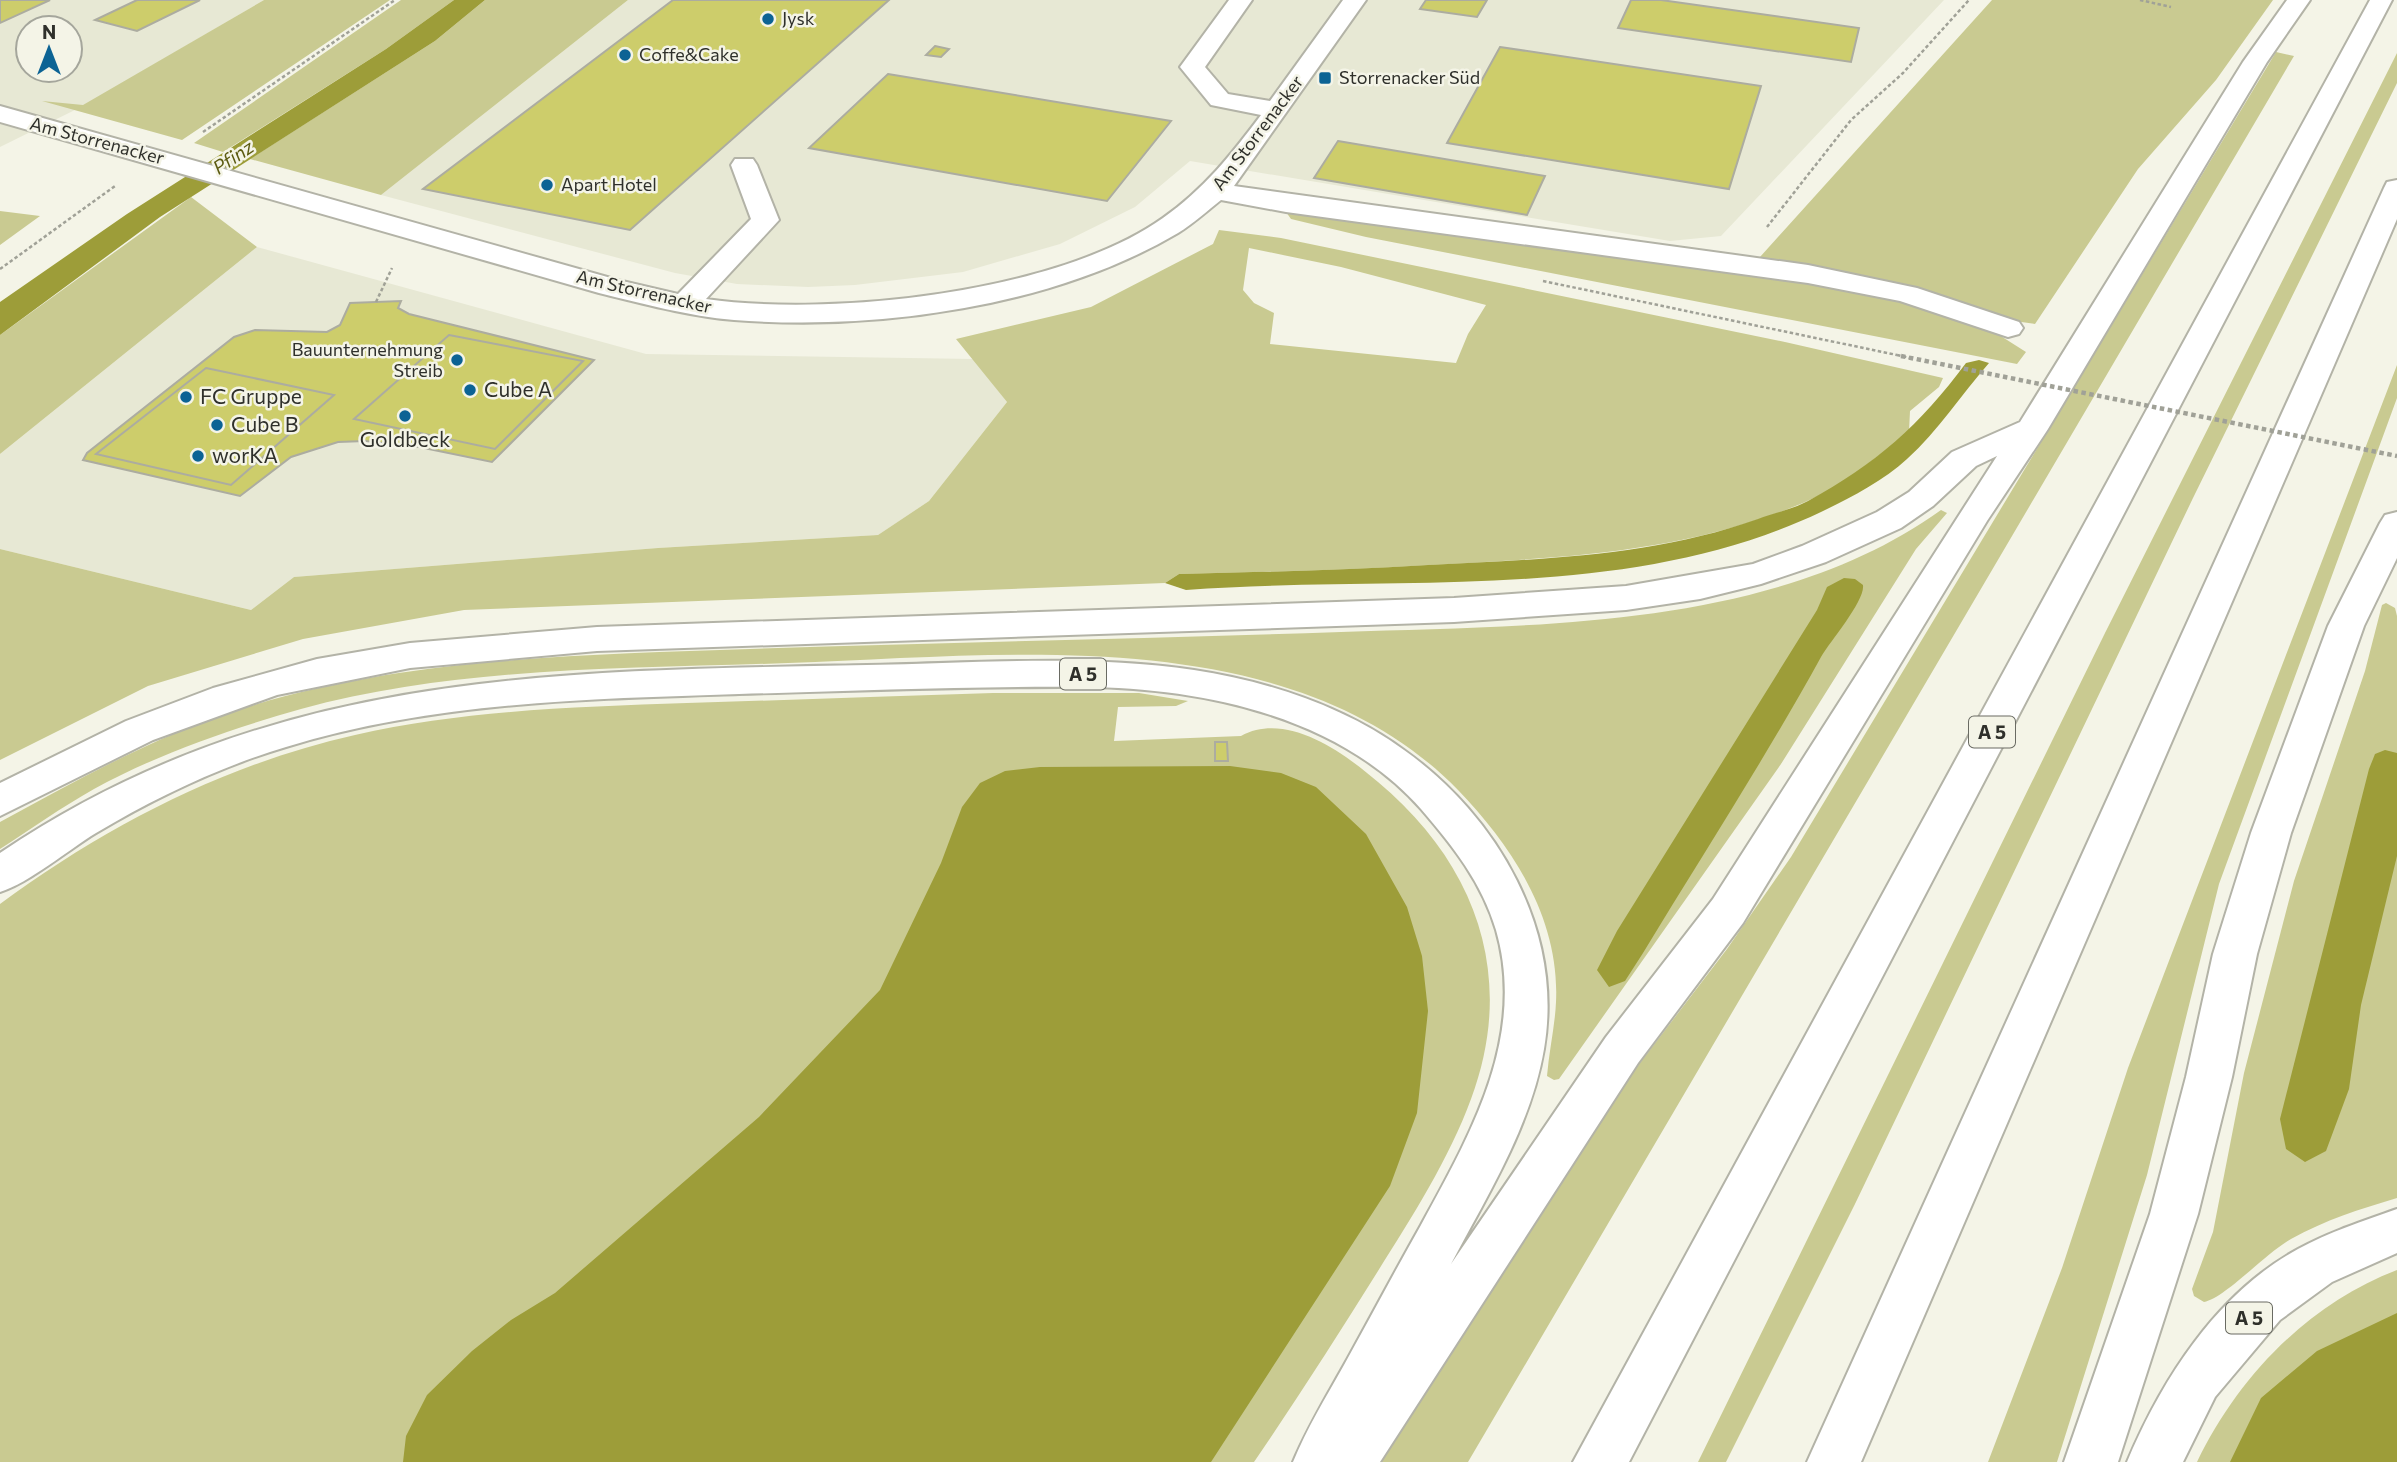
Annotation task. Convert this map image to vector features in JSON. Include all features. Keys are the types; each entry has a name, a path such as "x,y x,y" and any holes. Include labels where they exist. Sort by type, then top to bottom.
{"main road":[{"path":"1241,0 1192,66 1220,100 1277,110"},
{"name":"Am Storrenacker","path":"0,114 609,287 684,305 735,311 815,313 897,307 972,296 1084,265 1174,224 1215,191 1277,110 1355,0"},
{"path":"1349,1462 1622,1050 1728,911 1970,521 2032,429 2255,62 2299,0"},
{"name":"A 5","path":"1600,1462 2381,0"},
{"path":"684,305 765,220 744,165"},
{"path":"1834,1462 2397,188"},
{"path":"1215,191 1328,210 1737,263 1907,294 2008,328"},
{"path":"0,801 96,752 225,697 290,678 424,652 496,644 597,639 1454,610 1626,598 1700,587 1761,573 1814,554 1889,520 1921,499 1964,459 2032,429"},
{"path":"2091,1462 2174,1214 2209,1077 2235,954 2270,832 2346,626 2397,523"},
{"name":"A 5","path":"0,876 115,801 199,763 280,734 362,714 530,691 804,679 1100,674 1207,684 1259,697 1340,729 1382,752 1418,782 1451,814 1478,849 1503,890 1517,928 1525,967 1526,1021 1506,1112 1320,1462"},
{"name":"A 5","path":"2154,1462 2197,1379 2262,1303 2314,1266 2358,1245 2397,1231"}],"path":[{"path":"0,269 134,172 169,161 395,0"},
{"path":"1737,263 1851,120 1902,73 1969,0"},
{"path":"2140,0 2171,7"},
{"path":"376,302 392,268"},
{"path":"1541,281 2397,456"}],"shaded area":[{"path":"0,0 264,0 83,106 0,147"},
{"path":"628,0 1944,0 1721,236 1670,241 1190,161 1135,207 1060,244 963,272 855,285 808,287 737,284 675,273 381,195"},
{"path":"257,247 646,354 974,359 1007,402 929,501 878,535 658,548 294,577 251,610 0,549 0,454"}],"green space":[{"path":"264,0 390,0 182,140 42,101 83,105"},
{"path":"401,0 454,0 386,49 223,152 194,143"},
{"path":"485,0 628,0 381,195 250,159 435,41"},
{"path":"1992,0 2273,0 2216,80 2138,169 2035,324 2007,320 1927,291 1760,257"},
{"path":"2276,52 2294,56 1468,1462 1373,1462 1559,1169 1727,949 1791,857"},
{"path":"2397,53 2397,83 2193,498 1855,1204 1726,1462 1698,1462 2105,633"},
{"path":"191,197 257,247 0,454 0,335"},
{"path":"0,211 40,216 0,245"},
{"path":"1286,212 1593,251 1893,295 1996,333 2026,352 2017,364 1366,237 1291,219"},
{"path":"1219,230 1281,238 1785,342 1943,378 1939,387 1910,411 1909,432 1831,489 1757,520 1665,543 1525,560 1179,574 1165,583 464,610 303,639 148,686 0,760 0,549 251,610 294,577 658,548 878,535 929,501 1007,402 956,339 1091,307 1213,244","holes":["1249,248 1341,267 1486,305 1468,334 1456,363 1270,344 1274,313 1254,303 1243,290"]},
{"path":"2397,365 2397,398 2219,884 2147,1175 2057,1462 1988,1462 2062,1268 2128,1068"},
{"path":"1941,510 1947,513 1916,549 1781,764 1559,1079 1554,1080 1547,1076 1556,1002 1550,942 1529,886 1514,860 1478,812 1458,790 1390,735 1314,697 1230,673 1142,660 1052,655 961,656 543,672 421,685 360,695 301,709 195,743 94,789 0,849 0,822 149,745 244,708 369,678 495,662 622,654 1416,630 1573,622 1652,613 1730,599 1804,579 1875,549"},
{"path":"2386,603 2395,608 2397,616 2397,1198 2330,1221 2291,1239 2223,1292 2204,1302 2194,1296 2192,1289 2213,1232 2244,1073 2294,881 2365,671 2382,605"},
{"path":"993,693 1139,693 1188,701 1176,706 1118,707 1114,741 1241,736 1259,730 1277,729 1314,739 1349,759 1412,814 1440,849 1463,886 1478,925 1488,966 1490,1009 1484,1053 1462,1121 1441,1166 1404,1230 1254,1462 0,1462 0,904 82,849 169,801 260,763 355,735 437,720 562,708"},
{"path":"2397,1270 2397,1462 2197,1462 2233,1401 2279,1347 2305,1323 2334,1302"}],"water":[{"name":"Pfinz","path":"454,0 485,0 435,41 160,217 0,335 0,302 127,214 386,49"},
{"path":"1979,360 1989,363 1929,437 1888,475 1832,507 1746,541 1669,561 1590,573 1509,580 1186,590 1165,583 1179,574 1397,567 1595,554 1636,549 1718,532 1802,504 1855,473 1914,424 1966,363"},
{"path":"1844,578 1855,579 1863,585 1859,601 1821,657 1625,981 1609,987 1597,970 1617,931 1817,610 1827,587"},
{"path":"2385,750 2397,753 2397,856 2361,1005 2349,1089 2326,1151 2305,1162 2286,1149 2280,1119 2369,769 2375,754"},
{"path":"1230,766 1281,773 1316,787 1366,834 1407,907 1422,956 1428,1011 1417,1113 1390,1186 1211,1462 403,1462 406,1436 427,1395 472,1351 511,1320 555,1293 759,1117 880,990 941,863 962,807 980,783 1005,771 1040,767"},
{"path":"2397,1313 2397,1462 2230,1462 2261,1398 2317,1351"}],"building":[{"path":"0,0 50,0 14,14 14,17 0,23"},
{"path":"137,0 200,0 137,31 95,20"},
{"path":"673,0 889,0 630,230 423,189"},
{"path":"1426,0 1487,0 1477,17 1420,9"},
{"path":"1631,0 1661,0 1859,28 1851,62 1618,28"},
{"path":"935,46 949,49 941,57 926,55"},
{"path":"1500,47 1761,86 1729,189 1447,143"},
{"path":"888,74 1171,121 1107,201 809,148"},
{"path":"1338,141 1545,176 1527,215 1314,178"},
{"path":"401,301 398,308 409,314 594,360 492,462 419,447 365,441 338,442 291,457 240,496 83,460 87,453 234,337 255,330 327,332 340,325 350,303","holes":["449,335 583,361 495,449 354,419","206,368 334,395 231,485 96,454"]},
{"name":"Cube A","path":"449,335 583,361 495,449 354,419"},
{"name":"Cube B","path":"206,368 334,395 231,485 96,454"},
{"path":"1215,742 1227,742 1228,761 1215,761"}],"place":[{"name":"Jysk","path":"768,19"},
{"name":"Coffe&Cake","path":"625,55"},
{"name":"Storrenacker Süd","path":"1325,78"},
{"name":"Apart Hotel","path":"547,185"},
{"name":"Bauunternehmung Streib","path":"457,360"},
{"name":"Cube A","path":"470,390"},
{"name":"FC Gruppe","path":"186,397"},
{"name":"Goldbeck","path":"405,416"},
{"name":"Cube B","path":"217,425"},
{"name":"worKA","path":"198,456"}]}
